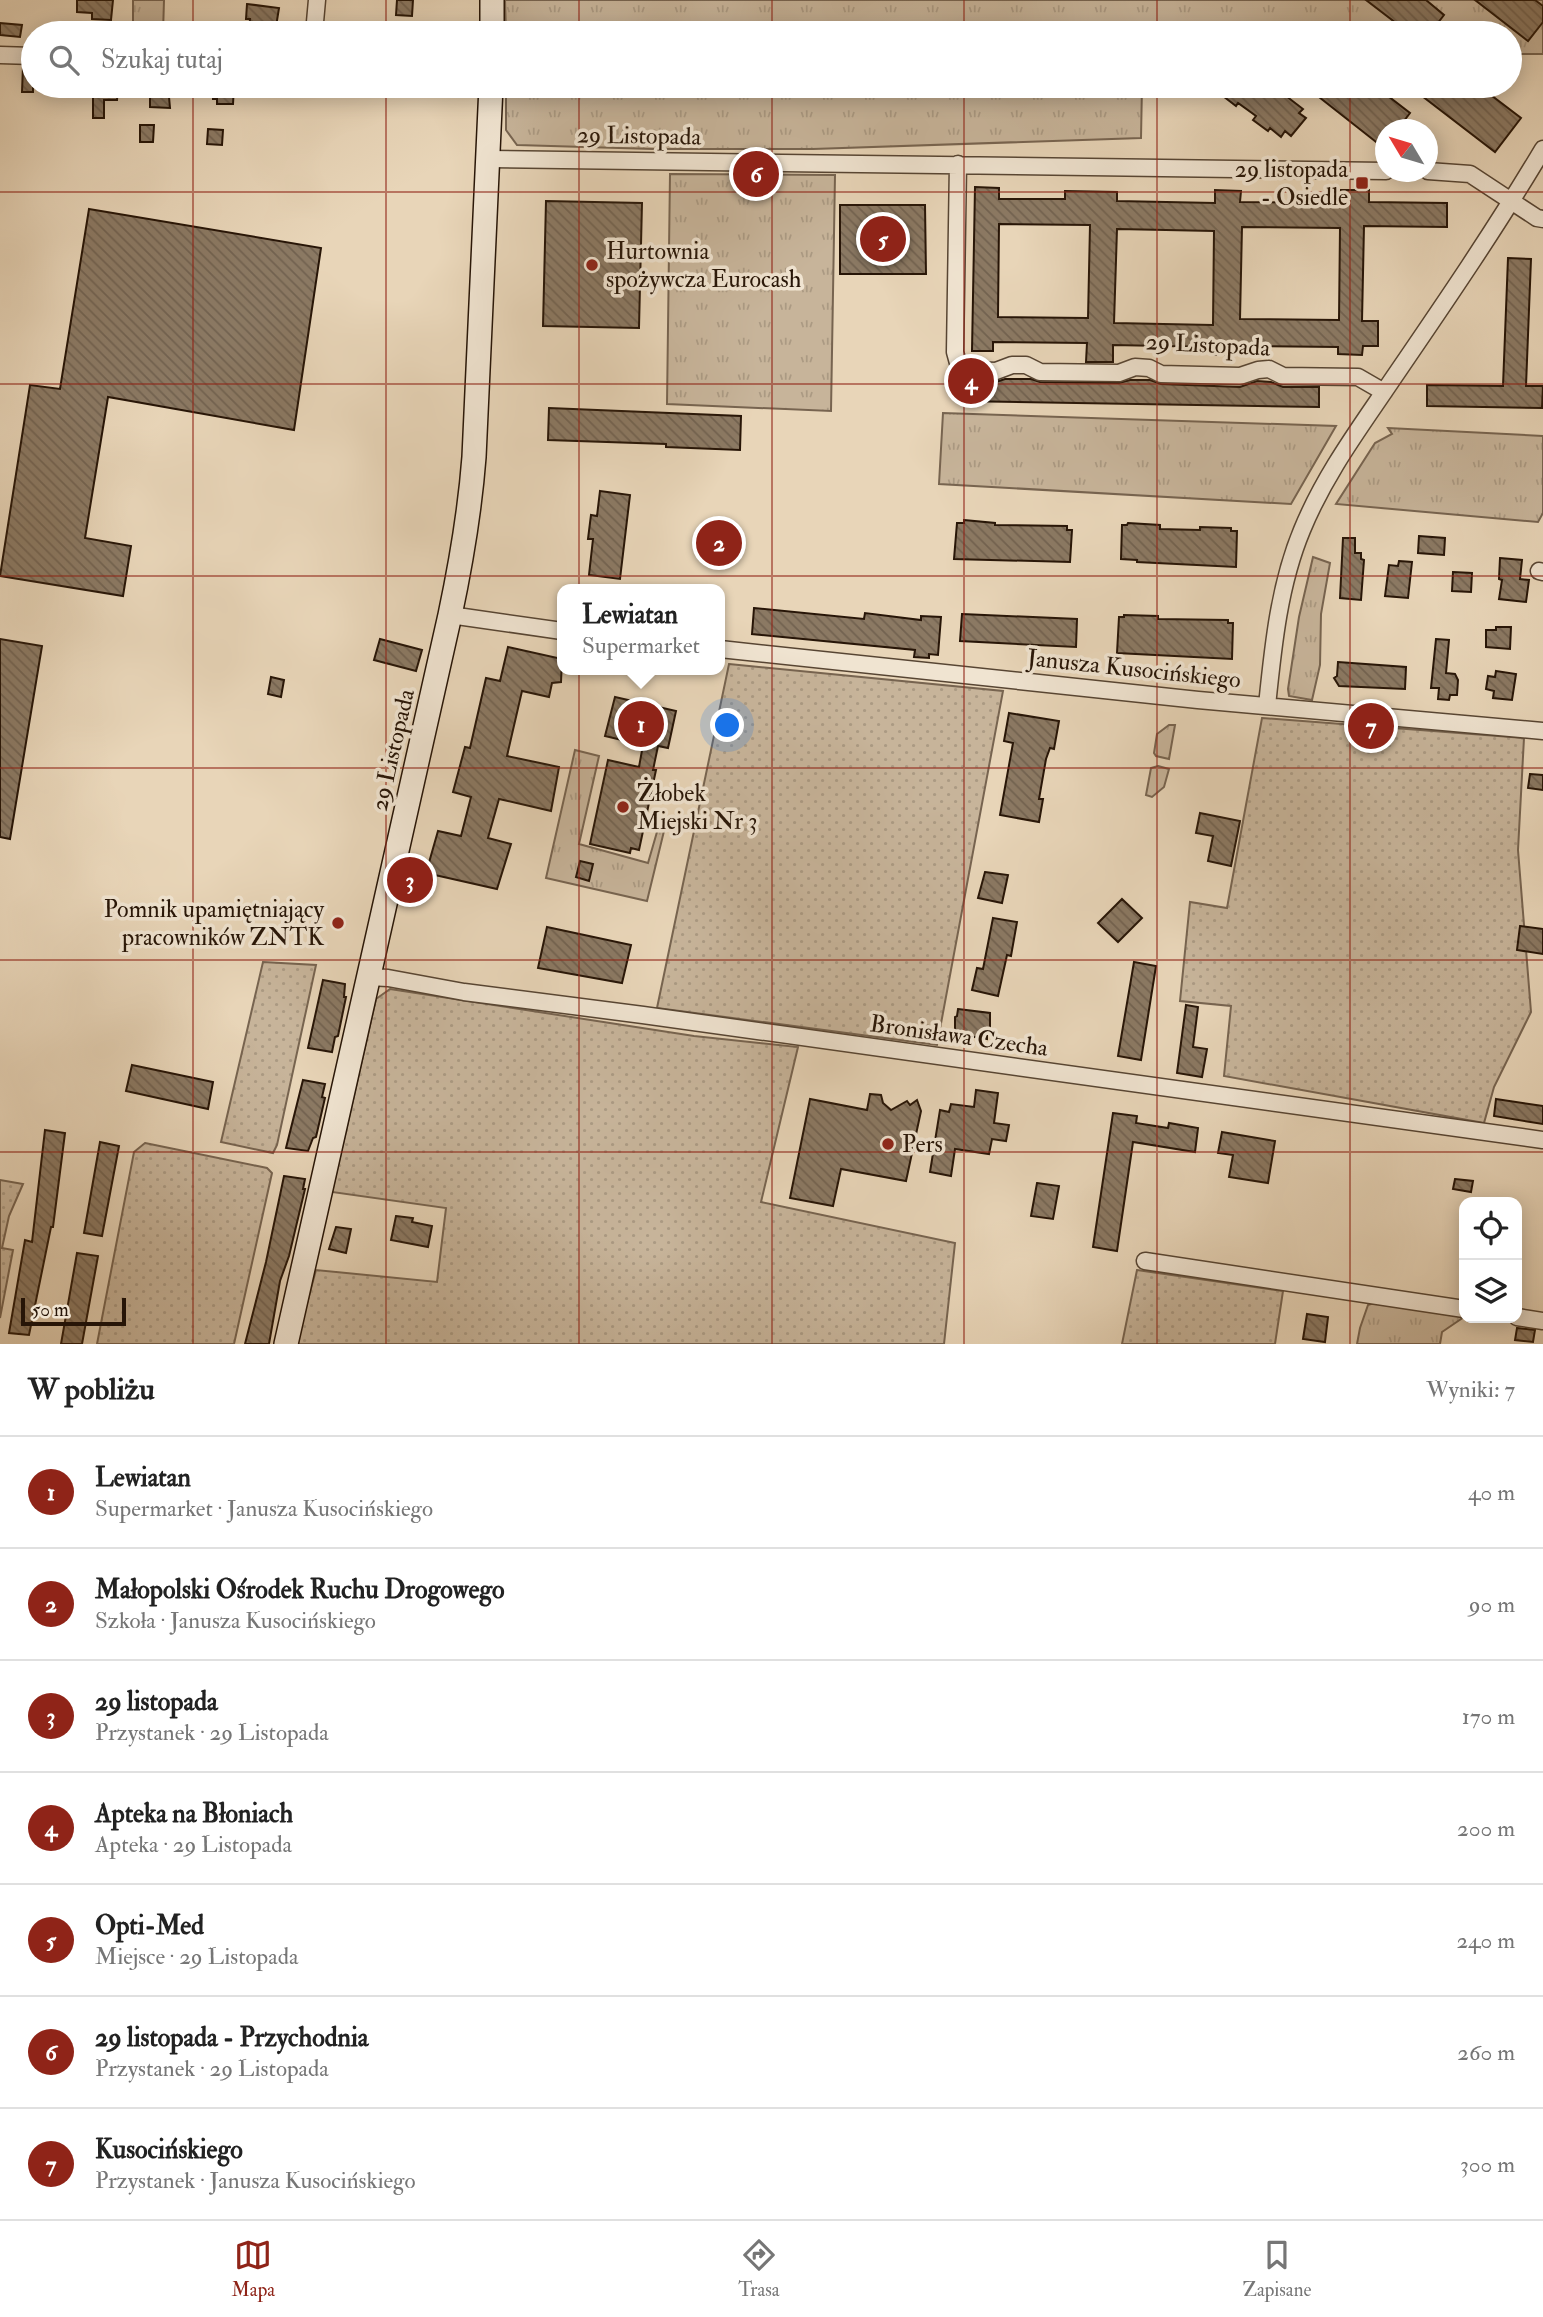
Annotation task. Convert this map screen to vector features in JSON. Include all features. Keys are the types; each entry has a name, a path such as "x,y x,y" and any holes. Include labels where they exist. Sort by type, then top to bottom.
{"street":[{"path":"315,21 317,0"},
{"path":"492,0 492,21"},
{"path":"0,55 21,55"},
{"name":"29 Listopada","path":"286,1344 450,615 471,494 491,98"},
{"path":"1267,706 1277,620 1301,531 1339,456 1512,201 1543,149"},
{"name":"29 Listopada","path":"488,159 1375,171"},
{"name":"29 Listopada","path":"958,164 954,352 958,363 965,369 996,371 1012,365 1026,365 1040,372 1119,373 1135,368 1149,368 1161,374 1240,376 1269,369 1283,376 1358,377 1384,393"},
{"path":"1438,173 1470,174 1537,218 1543,219"},
{"path":"450,615 557,630"},
{"name":"Janusza Kusocińskiego","path":"725,650 1267,706 1543,731"},
{"name":"Bronisława Czecha","path":"369,977 1543,1140"},
{"path":"1145,1261 1459,1308"},
{"path":"1522,1318 1543,1321"}],"green space":[{"path":"133,0 164,0 163,21 133,21"},
{"path":"505,0 1543,0 1543,54 1522,54 1522,21 506,21"},
{"path":"506,98 1142,98 1141,138 813,149 653,149 517,145 506,130"},
{"path":"670,174 835,175 831,411 667,404"},
{"path":"943,413 1336,426 1291,504 939,484"},
{"path":"1388,428 1543,436 1543,513 1538,522 1336,504 1375,443 1392,434"},
{"path":"1313,557 1330,563 1321,614 1320,665 1312,700 1289,696 1288,689 1299,617"},
{"path":"729,664 1003,691 937,1045 657,1008"},
{"path":"1262,718 1524,738 1518,850 1531,1012 1494,1087 1484,1123 1224,1076 1231,1006 1180,1001 1190,902 1227,908"},
{"path":"1169,725 1175,725 1169,759 1154,753 1157,734"},
{"path":"575,750 599,756 579,844 648,863 659,825 665,827 647,901 546,878"},
{"path":"1158,766 1169,769 1164,787 1152,797 1146,795 1151,768"},
{"path":"263,962 316,965 277,1145 273,1153 221,1142"},
{"path":"390,989 694,1036 798,1047 761,1202 955,1243 944,1344 296,1344 316,1270 437,1282 446,1208 332,1192 376,999"},
{"path":"145,1143 267,1168 272,1173 234,1344 97,1344 134,1152"},
{"path":"0,1180 23,1184 9,1216 2,1248 13,1250 0,1318"},
{"path":"1137,1270 1283,1291 1275,1344 1122,1344"},
{"path":"1385,1299 1459,1311 1459,1320 1442,1332 1440,1344 1357,1344 1368,1305"}],"building":[{"path":"77,0 113,0 111,20 92,19 92,13 77,12"},
{"path":"397,0 413,0 412,16 396,15"},
{"path":"1366,0 1426,0 1444,15 1439,21 1393,21"},
{"path":"1475,0 1535,0 1543,6 1543,22 1528,41 1522,36 1522,21 1502,21"},
{"path":"247,4 279,8 277,21 246,19"},
{"path":"0,23 21,25 20,37 0,35"},
{"path":"93,98 117,98 104,100 104,118 93,118"},
{"path":"150,98 169,98 170,108 150,107"},
{"path":"233,98 233,104 217,104 217,99 213,99"},
{"path":"1226,98 1289,98 1303,109 1299,113 1306,118 1291,136 1285,131 1281,137 1253,120 1256,116 1238,103 1236,106"},
{"path":"1320,98 1391,98 1410,113 1405,119 1375,119 1375,141"},
{"path":"1425,98 1495,98 1521,118 1495,152"},
{"path":"140,125 154,125 153,142 140,142"},
{"path":"208,129 223,130 222,145 207,144"},
{"path":"975,187 999,188 999,199 1065,199 1065,191 1117,192 1117,201 1215,203 1215,190 1241,191 1240,202 1340,203 1341,190 1369,190 1369,202 1447,203 1447,227 1364,226 1362,321 1378,321 1378,346 1363,346 1362,355 1338,354 1338,347 1236,346 1236,355 1213,355 1213,347 1113,345 1113,362 1086,362 1087,343 993,342 993,351 972,351","holes":["999,224 1090,225 1088,318 998,317","1242,227 1340,228 1339,320 1240,319","1117,229 1214,231 1213,325 1114,323"]},
{"name":"Hurtownia spożywcza Eurocash","path":"546,201 642,203 639,328 543,326"},
{"path":"840,205 925,205 926,274 840,274"},
{"path":"89,209 321,248 294,430 108,397 85,538 131,546 123,596 0,576 30,385 60,389"},
{"path":"1508,258 1531,259 1526,386 1543,386 1542,408 1427,406 1427,385 1503,386"},
{"path":"959,378 996,382 1005,379 1119,383 1150,380 1161,384 1240,387 1257,381 1271,382 1283,387 1319,387 1319,407 959,401"},
{"path":"549,408 741,416 740,450 666,447 666,444 548,440"},
{"path":"600,491 630,495 620,579 589,575 593,539 588,539 591,515 597,516"},
{"path":"964,520 995,525 1067,526 1067,530 1072,530 1070,562 954,559 957,523 964,523"},
{"path":"1122,525 1160,525 1160,529 1231,528 1231,531 1237,531 1236,567 1121,559"},
{"path":"1419,536 1445,538 1444,555 1418,553"},
{"path":"1343,538 1355,538 1355,553 1361,553 1361,559 1364,560 1361,600 1340,598"},
{"path":"1500,558 1522,560 1520,579 1529,580 1526,602 1499,599 1502,580 1499,579"},
{"path":"1399,561 1412,562 1408,598 1385,596 1389,565 1398,566"},
{"path":"1453,572 1472,573 1471,592 1452,591"},
{"path":"754,608 864,619 865,613 921,620 921,616 941,617 938,655 929,654 929,658 914,657 915,650 752,634"},
{"path":"962,614 1077,619 1076,647 960,641"},
{"path":"1158,616 1158,619 1228,620 1228,623 1233,623 1232,659 1117,653 1119,617"},
{"path":"1496,627 1511,627 1510,649 1486,647 1486,630 1496,630"},
{"path":"0,639 42,646 10,839 0,837"},
{"path":"380,639 422,650 416,671 374,660"},
{"path":"1436,639 1449,640 1446,673 1455,674 1458,680 1457,695 1450,695 1449,700 1438,699 1439,688 1431,688"},
{"path":"508,647 557,658 557,675 561,675 561,682 552,683 549,697 522,691 507,756 559,767 551,811 499,799 488,838 511,844 497,889 426,873 438,831 461,836 471,797 453,792 465,747 470,748 486,678 500,681"},
{"path":"1338,662 1406,667 1405,689 1339,686 1334,678 1337,676"},
{"path":"1496,671 1516,674 1512,700 1493,698 1494,691 1486,689 1488,676 1495,677"},
{"path":"271,677 284,680 281,697 268,694"},
{"path":"615,697 676,711 668,748 658,746 653,770 656,770 639,850 631,848 630,853 590,844 608,760 639,767 643,745 605,736"},
{"path":"1009,713 1059,721 1054,749 1050,748 1046,759 1039,799 1043,799 1039,822 1000,815 1013,743 1004,741"},
{"path":"1530,774 1543,775 1543,790 1528,788"},
{"path":"1200,813 1240,821 1231,866 1208,861 1213,836 1196,833"},
{"path":"580,861 593,864 589,881 576,877"},
{"path":"985,872 1008,875 1002,903 978,898"},
{"path":"1122,899 1142,918 1118,942 1098,923"},
{"path":"993,918 1017,922 1011,956 1007,955 998,996 972,990 977,968 983,969"},
{"path":"1520,926 1543,929 1543,954 1517,950"},
{"path":"547,927 631,945 622,983 538,968"},
{"path":"1134,962 1156,966 1141,1060 1118,1056"},
{"path":"323,980 345,984 346,997 332,1052 308,1048"},
{"path":"1186,1005 1198,1007 1193,1047 1207,1049 1202,1077 1177,1073"},
{"path":"958,1009 990,1013 990,1032 987,1032 987,1039 955,1034"},
{"path":"132,1065 213,1082 208,1109 126,1091"},
{"path":"303,1080 325,1084 322,1097 325,1098 316,1137 313,1138 308,1151 286,1148"},
{"path":"976,1090 998,1093 994,1123 1009,1125 1006,1141 992,1139 989,1154 955,1149 951,1176 930,1172 940,1110 949,1112 951,1104 974,1107"},
{"path":"870,1094 881,1095 883,1103 891,1110 907,1101 910,1105 917,1100 921,1111 906,1181 841,1169 833,1206 790,1198 810,1099 867,1110"},
{"path":"1496,1099 1543,1106 1543,1124 1494,1116"},
{"path":"1113,1113 1137,1116 1136,1123 1168,1128 1169,1123 1198,1128 1195,1152 1133,1142 1117,1251 1093,1247"},
{"path":"45,1130 65,1133 53,1227 29,1335 9,1333 25,1240 32,1242"},
{"path":"1222,1132 1275,1141 1268,1183 1229,1177 1233,1155 1218,1153"},
{"path":"100,1142 119,1146 102,1236 84,1233"},
{"path":"284,1176 305,1179 305,1189 289,1256 280,1281 269,1344 245,1344 266,1262"},
{"path":"1455,1179 1473,1181 1471,1192 1453,1189"},
{"path":"1037,1183 1059,1186 1053,1219 1031,1216"},
{"path":"396,1216 413,1218 412,1222 432,1226 428,1247 391,1240"},
{"path":"336,1227 351,1229 346,1253 329,1249"},
{"path":"77,1253 98,1256 82,1344 61,1344"},
{"path":"1307,1314 1328,1317 1325,1342 1303,1339"},
{"path":"1517,1328 1535,1330 1533,1342 1515,1340"}],"place":[{"name":"29 listopada - Przychodnia","path":"756,174"},
{"name":"29 listopada - Osiedle","path":"1362,183"},
{"name":"Opti-Med","path":"883,239"},
{"name":"Hurtownia spożywcza Eurocash","path":"592,265"},
{"name":"Apteka na Błoniach","path":"971,381"},
{"name":"Małopolski Ośrodek Ruchu Drogowego","path":"719,543"},
{"name":"Lewiatan","path":"641,724"},
{"name":"Kusocińskiego","path":"1371,726"},
{"name":"Żłobek Miejski Nr 3","path":"623,807"},
{"name":"29 listopada","path":"410,880"},
{"name":"Pomnik upamiętniający pracowników ZNTK","path":"338,923"},
{"name":"Pers","path":"888,1144"}]}
